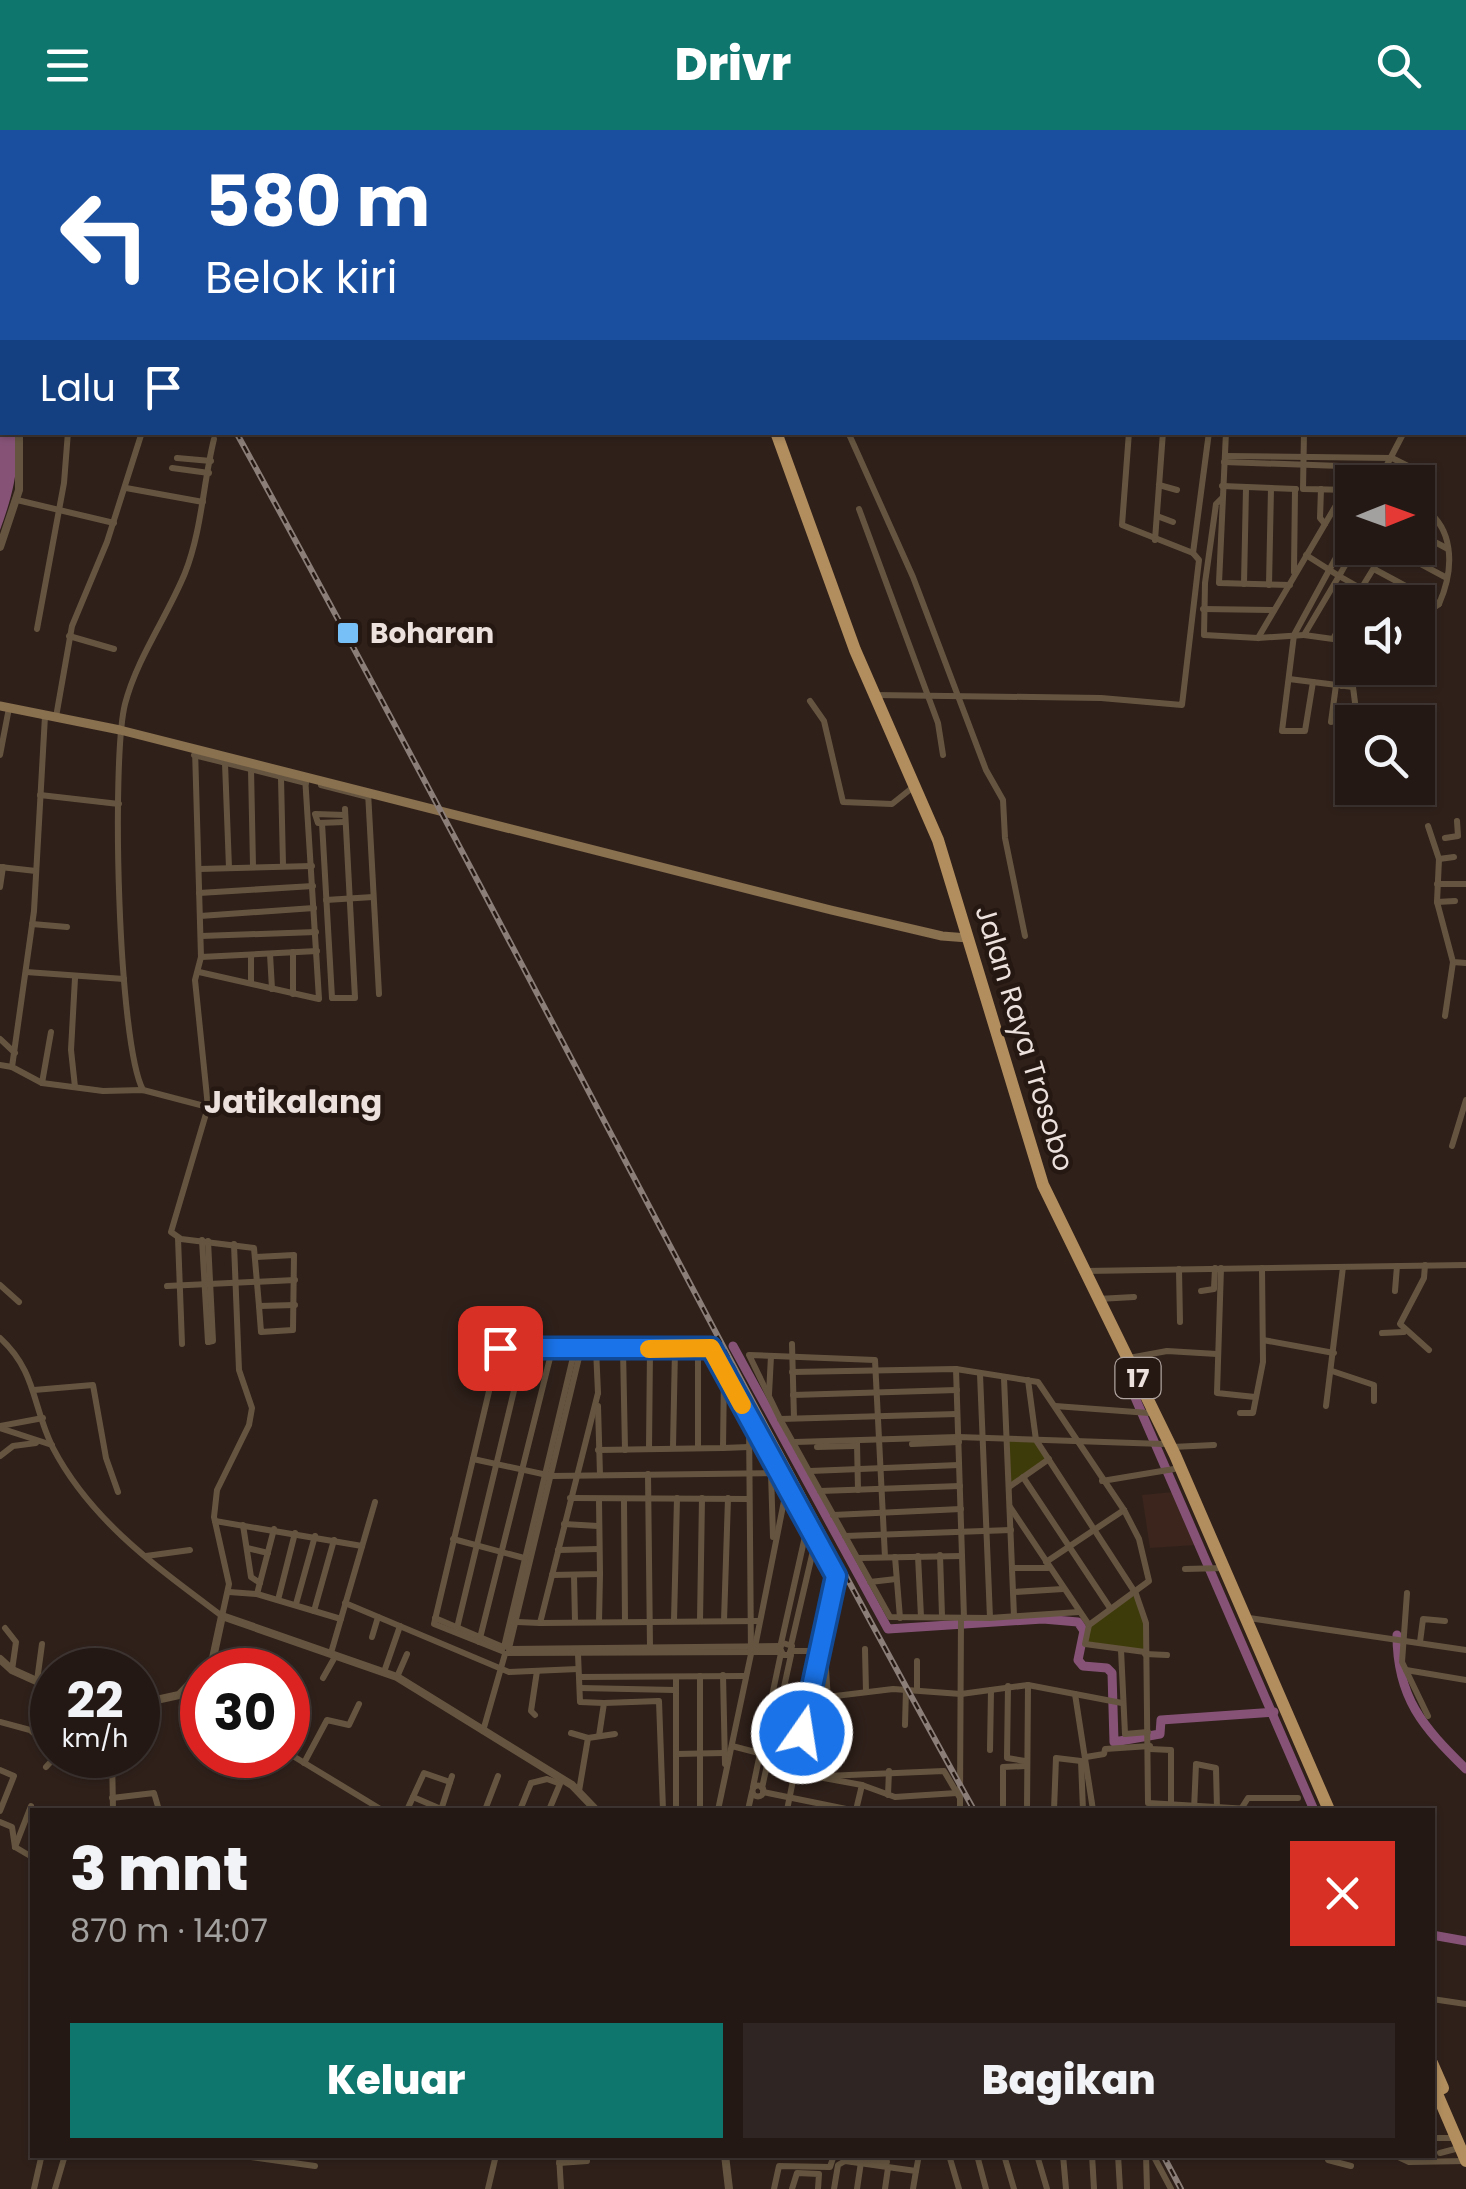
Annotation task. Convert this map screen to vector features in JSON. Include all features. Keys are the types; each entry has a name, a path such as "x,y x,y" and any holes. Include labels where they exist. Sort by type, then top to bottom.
{"highway":[{"name":"Jalan Raya Trosobo","path":"774,435 908,790 933,841 1036,1185 1126,1359 1145,1414 1217,1568 1249,1618 1322,1808"},
{"name":"Jalan Raya Trosobo","path":"872,693 938,840 960,938 1027,1142 1322,1808"},
{"path":"1435,2071 1462,2147"},
{"path":"1435,2087 1462,2147"}],"main road":[{"path":"4,707 120,730 194,752 960,938"}],"street":[{"path":"0,130 0,148"},
{"path":"0,547 17,500 19,435"},
{"path":"36,629 59,509 68,435"},
{"path":"12,1068 32,924 40,796 50,717 69,636 114,522 141,435"},
{"path":"849,435 913,577 1002,800 1005,838 1025,936"},
{"path":"872,693 960,698 1102,698 1182,705 1199,560 1194,553 1122,524 1129,435"},
{"path":"1155,540 1163,435"},
{"path":"1194,553 1210,435"},
{"path":"1219,583 1226,435"},
{"path":"1292,581 1304,435"},
{"path":"1388,465 1403,435"},
{"path":"143,1090 134,1068 124,979 120,730 133,683 185,572 213,442"},
{"path":"177,458 211,461"},
{"path":"1224,459 1390,461 1400,465"},
{"path":"172,468 209,473"},
{"path":"1159,485 1177,490"},
{"path":"1222,486 1335,490"},
{"path":"126,488 203,502"},
{"path":"1244,584 1246,488"},
{"path":"1269,585 1271,488"},
{"path":"1321,489 1320,518 1325,524"},
{"path":"1222,498 1216,504 1205,583 1204,636 1299,635 1331,639 1335,634"},
{"path":"17,500 114,522"},
{"path":"860,509 938,723 943,755"},
{"path":"1258,638 1335,509"},
{"path":"1157,516 1173,522"},
{"path":"1435,516 1441,520 1449,550 1439,604 1435,607"},
{"path":"1435,542 1449,550"},
{"path":"1306,556 1354,585"},
{"path":"1313,682 1305,730 1283,731 1299,635 1335,559"},
{"path":"1299,635 1345,565"},
{"path":"1363,585 1376,565"},
{"path":"1423,565 1445,576"},
{"path":"1374,568 1439,604"},
{"path":"1205,583 1269,585 1292,581"},
{"path":"1204,609 1275,610"},
{"path":"69,636 114,649"},
{"path":"1291,679 1354,688 1356,705"},
{"path":"1332,722 1339,686"},
{"path":"810,701 822,717 842,802 892,804 908,790"},
{"path":"0,755 4,707"},
{"path":"182,1344 178,1238 171,1228 208,1107 195,994 201,936 194,752 281,778 308,779 318,999 199,972"},
{"path":"225,764 229,868"},
{"path":"251,769 254,866"},
{"path":"281,778 283,866"},
{"path":"368,794 379,994"},
{"path":"40,796 119,804"},
{"path":"318,811 345,815 322,823 315,820 318,811"},
{"path":"322,823 332,998 355,998 345,815"},
{"path":"1445,838 1458,836 1462,831 1458,820"},
{"path":"1428,826 1440,858 1437,902 1453,962 1445,1016"},
{"path":"1440,858 1454,857"},
{"path":"198,869 312,866"},
{"path":"0,887 1,867 36,871"},
{"path":"1437,884 1466,884"},
{"path":"199,893 313,886"},
{"path":"326,900 374,897"},
{"path":"1437,902 1455,901"},
{"path":"200,916 314,908"},
{"path":"32,924 68,927"},
{"path":"201,936 316,932"},
{"path":"201,957 317,951"},
{"path":"293,952 293,994"},
{"path":"270,954 272,989"},
{"path":"250,956 252,984"},
{"path":"1453,962 1466,963"},
{"path":"26,972 124,979"},
{"path":"75,978 70,1050 75,1087"},
{"path":"42,1083 51,1032"},
{"path":"0,1039 15,1054"},
{"path":"0,1066 42,1083 143,1090 208,1107"},
{"path":"1452,1146 1466,1102"},
{"path":"178,1238 254,1248 261,1335 293,1330 294,1255 256,1256"},
{"path":"205,1241 213,1342 208,1342 208,1283"},
{"path":"216,1648 229,1592 215,1521 217,1490 232,1464 252,1408 239,1370 234,1244"},
{"path":"1084,1271 1466,1265"},
{"path":"1326,1406 1342,1266"},
{"path":"1396,1291 1397,1266"},
{"path":"1428,1266 1400,1318 1404,1332 1429,1350"},
{"path":"1200,1291 1214,1290 1218,1268"},
{"path":"1218,1268 1217,1393 1255,1397"},
{"path":"1240,1413 1253,1413 1263,1340 1262,1268"},
{"path":"1179,1269 1180,1322"},
{"path":"167,1286 295,1280"},
{"path":"0,1285 20,1302"},
{"path":"1097,1299 1134,1297"},
{"path":"259,1306 295,1306"},
{"path":"1382,1333 1404,1332"},
{"path":"0,1338 20,1357 52,1445 92,1507 144,1556 222,1616 396,1678 579,1791 594,1808"},
{"path":"1263,1340 1334,1353"},
{"path":"792,1344 794,1418"},
{"path":"673,1448 675,1348"},
{"path":"698,1348 698,1448"},
{"path":"650,1650 578,1654 506,1650 435,1618 499,1350 711,1348 836,1576 787,1808"},
{"path":"456,1630 524,1349"},
{"path":"506,1650 516,1622 578,1349"},
{"path":"623,1349 625,1450"},
{"path":"480,1640 552,1350"},
{"path":"596,1350 600,1475"},
{"path":"650,1350 650,1449"},
{"path":"1126,1359 1166,1352 1218,1354"},
{"path":"885,1556 878,1370 873,1359 748,1356 890,1617 942,1616 962,1621 1080,1612"},
{"path":"769,1398 770,1356"},
{"path":"838,1357 839,1372"},
{"path":"792,1372 956,1369 1038,1382 1124,1510 1139,1539 1149,1581 1090,1625 1086,1645 1167,1655"},
{"path":"956,1369 962,1556 960,1808"},
{"path":"1332,1371 1374,1385 1374,1401"},
{"path":"723,1448 724,1373"},
{"path":"980,1374 990,1618"},
{"path":"1004,1377 1014,1616"},
{"path":"1028,1380 1036,1440 1136,1594 1146,1623 1148,1806 1217,1808 1214,1765 1195,1765 1194,1807"},
{"path":"34,1390 92,1385 106,1458 118,1492"},
{"path":"794,1395 957,1390"},
{"path":"540,1623 598,1393"},
{"path":"1054,1406 1145,1414"},
{"path":"780,1419 957,1414"},
{"path":"2,1429 43,1418"},
{"path":"750,1418 755,1620"},
{"path":"2,1429 52,1445"},
{"path":"2,1429 10,1448"},
{"path":"795,1444 1036,1440 1214,1445"},
{"path":"0,1456 10,1448 36,1443"},
{"path":"853,1444 858,1490"},
{"path":"598,1450 749,1447"},
{"path":"473,1458 548,1475 781,1472"},
{"path":"1008,1487 1048,1459"},
{"path":"810,1472 959,1464"},
{"path":"1102,1481 1170,1471"},
{"path":"772,1473 774,1542"},
{"path":"648,1474 650,1650"},
{"path":"484,1732 506,1650 524,1558 548,1475"},
{"path":"1022,1477 1110,1608"},
{"path":"718,1808 755,1620 788,1485"},
{"path":"820,1491 960,1486"},
{"path":"570,1498 750,1499"},
{"path":"674,1621 677,1498"},
{"path":"700,1621 702,1498"},
{"path":"724,1621 728,1498"},
{"path":"598,1500 600,1622"},
{"path":"624,1500 624,1622"},
{"path":"323,1678 334,1654 344,1603 375,1502"},
{"path":"1010,1506 1090,1625"},
{"path":"834,1514 961,1509"},
{"path":"1012,1568 1048,1565 1124,1510"},
{"path":"215,1521 362,1546"},
{"path":"749,1808 776,1731 808,1522"},
{"path":"564,1524 598,1526"},
{"path":"243,1525 251,1576 260,1583"},
{"path":"257,1594 274,1529"},
{"path":"846,1536 1011,1530"},
{"path":"278,1600 295,1533"},
{"path":"296,1604 315,1536"},
{"path":"758,1808 759,1752 816,1537"},
{"path":"453,1539 524,1558"},
{"path":"314,1611 334,1540"},
{"path":"1011,1545 1034,1545"},
{"path":"247,1548 268,1552"},
{"path":"144,1556 190,1550"},
{"path":"558,1550 599,1550"},
{"path":"940,1555 942,1616"},
{"path":"918,1556 920,1617"},
{"path":"858,1558 962,1556"},
{"path":"895,1557 900,1618"},
{"path":"1185,1568 1217,1568"},
{"path":"552,1575 600,1574"},
{"path":"574,1575 575,1622"},
{"path":"870,1582 896,1580"},
{"path":"1014,1592 1065,1590"},
{"path":"229,1592 257,1594 341,1619"},
{"path":"1407,1593 1398,1640 1405,1670 1428,1716"},
{"path":"882,1604 897,1602"},
{"path":"344,1603 516,1674 537,1671 746,1676"},
{"path":"372,1637 378,1617"},
{"path":"1249,1618 1466,1650"},
{"path":"1420,1642 1422,1619 1445,1622"},
{"path":"516,1622 755,1620"},
{"path":"384,1672 400,1626"},
{"path":"6,1628 16,1642 12,1670"},
{"path":"41,1648 42,1644"},
{"path":"506,1650 822,1649"},
{"path":"822,1649 829,1735 823,1776"},
{"path":"866,1649 866,1692"},
{"path":"1121,1650 1125,1734 1171,1750 1171,1807"},
{"path":"396,1678 407,1654"},
{"path":"578,1654 580,1702 660,1702 663,1808"},
{"path":"0,1659 30,1678"},
{"path":"917,1661 917,1688"},
{"path":"1405,1670 1466,1680"},
{"path":"535,1715 530,1711 537,1671"},
{"path":"700,1676 700,1808"},
{"path":"722,1676 726,1768"},
{"path":"676,1677 676,1808"},
{"path":"1008,1686 1007,1758 1025,1763"},
{"path":"827,1697 906,1688 961,1694 1028,1686 1121,1703"},
{"path":"1027,1808 1028,1686"},
{"path":"580,1688 676,1690"},
{"path":"905,1724 906,1688"},
{"path":"990,1750 991,1690"},
{"path":"1075,1694 1093,1808"},
{"path":"599,1736 604,1702"},
{"path":"310,1752 327,1720 349,1725 359,1704"},
{"path":"0,1722 30,1730"},
{"path":"776,1731 802,1733"},
{"path":"571,1733 588,1738 615,1734"},
{"path":"579,1791 588,1738"},
{"path":"1086,1757 1149,1740"},
{"path":"732,1746 759,1752"},
{"path":"676,1754 724,1754"},
{"path":"1054,1808 1056,1758 1080,1760 1082,1808"},
{"path":"1003,1808 1003,1767 1025,1763"},
{"path":"662,1766 676,1765"},
{"path":"310,1767 379,1808"},
{"path":"0,1770 14,1778 0,1811"},
{"path":"823,1776 944,1770 958,1796"},
{"path":"888,1796 889,1772"},
{"path":"796,1773 862,1785 888,1796 958,1796"},
{"path":"408,1808 424,1774 451,1779 442,1808"},
{"path":"486,1808 498,1776"},
{"path":"112,1778 113,1808"},
{"path":"521,1808 530,1780 560,1781"},
{"path":"549,1808 560,1781"},
{"path":"855,1808 862,1785"},
{"path":"758,1791 844,1808"},
{"path":"112,1798 154,1793 158,1808"},
{"path":"413,1797 437,1808"},
{"path":"1242,1808 1253,1798 1298,1798"},
{"path":"15,1847 30,1809"},
{"path":"0,1822 12,1827 15,1847"},
{"path":"15,1847 30,1856"},
{"path":"1435,1999 1466,2004"},
{"path":"1435,2139 1462,2147"},
{"path":"1440,2153 1462,2147"},
{"path":"1435,2155 1462,2147"},
{"path":"34,2189 41,2158"},
{"path":"55,2189 64,2158"},
{"path":"258,2158 315,2166"},
{"path":"488,2189 495,2158"},
{"path":"560,2189 559,2159 588,2158"},
{"path":"725,2158 728,2189"},
{"path":"774,2189 779,2166 830,2167 833,2158"},
{"path":"850,2158 916,2171"},
{"path":"913,2189 918,2158"},
{"path":"950,2158 959,2189"},
{"path":"978,2158 986,2189"},
{"path":"1005,2158 1014,2189"},
{"path":"1038,2158 1047,2189"},
{"path":"1063,2158 1066,2189"},
{"path":"1092,2158 1094,2189"},
{"path":"1118,2158 1120,2189"},
{"path":"1147,2189 1150,2158"},
{"path":"1152,2158 1171,2189"},
{"path":"1328,2158 1351,2166"},
{"path":"834,2189 840,2162 888,2165"},
{"path":"857,2189 861,2162"},
{"path":"884,2189 888,2165"},
{"path":"792,2189 796,2174 806,2170 820,2174 818,2189"}],"shaded area":[{"path":"0,435 14,435 16,469 0,530"},
{"path":"1036,1440 1049,1459 1008,1487 1007,1441"},
{"path":"1173,1492 1196,1545 1150,1548 1142,1495"},
{"path":"1135,1595 1146,1629 1145,1650 1086,1644 1090,1625"}],"waterway":[{"path":"733,1346 888,1629 1043,1619 1078,1622 1084,1631 1078,1660 1083,1666 1107,1668 1112,1673 1114,1742 1160,1734 1161,1720 1274,1712"},
{"path":"1127,1379 1313,1808"},
{"path":"1397,1635 1402,1677 1415,1710 1466,1769"},
{"path":"1435,1936 1466,1941"}],"railway":[{"path":"238,435 973,1808"},
{"path":"1165,2158 1181,2189"}],"slow traffic":[{"path":"649,1349 711,1348 742,1405"}],"place":[{"name":"Boharan","path":"348,633"}],"district":[{"name":"Jatikalang","path":"293,1102"}],"route":[{"path":"500,1348 711,1348 836,1576 802,1733"}]}
